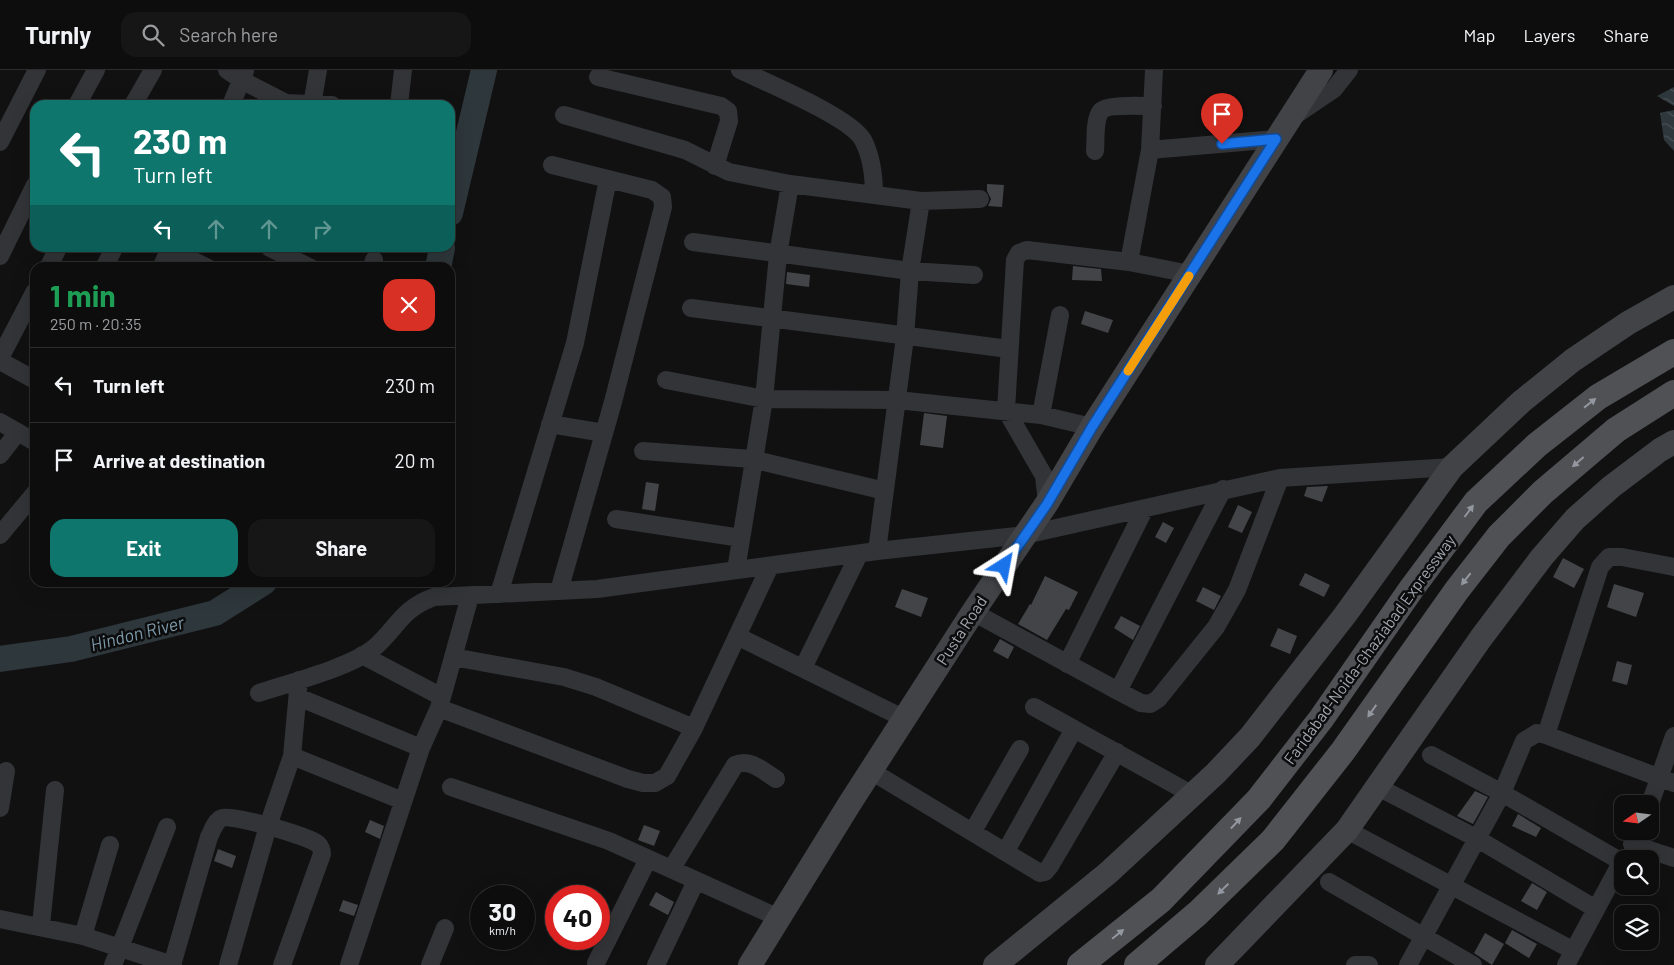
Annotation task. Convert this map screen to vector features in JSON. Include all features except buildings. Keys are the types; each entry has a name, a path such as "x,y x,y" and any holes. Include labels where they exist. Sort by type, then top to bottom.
{"main road":[{"name":"Faridabad-Noida-Ghaziabad Expressway","path":"1080,965 1161,900 1259,799 1320,719 1412,588 1476,502 1537,445 1598,397 1674,352"},
{"path":"1137,965 1198,913 1273,840 1344,751 1457,590 1499,536 1543,492 1616,430 1674,393"}],"street":[{"path":"0,142 37,70"},
{"path":"80,100 96,70"},
{"path":"136,100 153,70"},
{"path":"227,70 243,75 283,100"},
{"path":"313,100 318,70"},
{"path":"400,100 403,70"},
{"path":"740,70 828,113 851,127 862,140 874,170 874,195"},
{"path":"1129,262 1150,150 1154,70"},
{"name":"Pusta Road","path":"750,965 904,719 973,612 1047,504 1092,427 1321,70"},
{"path":"1290,119 1334,89 1349,70"},
{"path":"233,100 243,75"},
{"path":"598,77 722,106 728,111 729,121 715,166"},
{"path":"1095,151 1098,117 1102,110 1109,107 1153,106"},
{"path":"564,115 668,144 685,150 729,172 790,184 921,201 980,199"},
{"path":"1150,150 1276,139"},
{"path":"552,165 652,190 662,197 663,207 604,433 558,591"},
{"path":"498,594 584,310 608,179"},
{"path":"736,570 752,459 764,399 778,255 790,184"},
{"path":"0,256 30,195"},
{"path":"877,551 905,337 910,271 921,201"},
{"path":"693,242 778,255 910,271 974,275"},
{"path":"1047,504 1044,476 1006,410 1014,260 1019,253 1027,250 1129,262 1190,274"},
{"path":"178,252 197,262"},
{"path":"283,252 301,262"},
{"path":"995,965 1108,873 1193,795 1250,737 1345,615 1452,467 1521,402 1573,360 1674,297"},
{"path":"30,302 0,360 30,377"},
{"path":"691,308 1009,349"},
{"path":"1041,415 1060,315"},
{"path":"666,380 764,399 897,400 1006,410 1041,415 1092,427"},
{"path":"0,422 30,439"},
{"path":"550,424 604,433"},
{"path":"0,455 18,432"},
{"path":"1217,965 1347,830 1481,638 1547,551 1575,518 1611,486 1674,442"},
{"path":"643,451 752,459 885,491"},
{"path":"259,693 298,688 362,655 374,648 417,603 434,597 597,589 877,551 1025,535 1144,510 1223,489 1280,478 1452,467"},
{"path":"973,612 1141,703 1150,704 1158,699 1216,627 1237,590 1280,478"},
{"path":"1118,691 1223,489"},
{"path":"0,535 7,514 30,497"},
{"path":"1067,664 1144,510"},
{"path":"616,519 741,538"},
{"path":"803,668 859,554"},
{"path":"1546,735 1600,567 1609,557 1622,556 1674,567"},
{"path":"362,655 440,702 643,783 655,783 667,776 694,728 770,566"},
{"path":"349,965 421,748 440,702 470,596"},
{"path":"737,636 904,719"},
{"path":"453,657 564,677 694,728"},
{"path":"298,688 421,748"},
{"path":"228,965 268,826 292,756 298,688"},
{"path":"1034,707 1193,795"},
{"path":"1006,851 1074,729"},
{"path":"1408,965 1502,793 1524,741 1537,733 1546,735 1667,781"},
{"path":"1657,795 1667,781 1674,736"},
{"path":"973,831 1020,749"},
{"path":"871,771 1006,851 1032,870 1045,872 1117,752"},
{"path":"1431,755 1502,793 1625,850"},
{"path":"292,756 403,802"},
{"path":"672,868 734,765 743,761 751,763 776,779"},
{"path":"0,808 6,771"},
{"path":"1376,786 1476,838 1596,909"},
{"path":"452,787 609,841 779,918"},
{"path":"41,926 55,790"},
{"path":"0,919 83,936 172,965 214,826 221,818 231,817 268,826 312,841 319,844 322,849 322,854 282,965"},
{"path":"113,965 167,826"},
{"path":"1347,830 1452,885 1570,958 1614,875"},
{"path":"83,936 110,845"},
{"path":"1659,856 1674,858"},
{"path":"596,963 648,859"},
{"path":"656,965 696,881"},
{"path":"1329,882 1473,965"},
{"path":"430,965 445,928"},
{"path":"1355,965 1369,965"}],"water":[{"path":"1674,87 1674,106 1657,96"},
{"path":"1674,110 1674,151 1664,140 1660,113"}],"waterway":[{"name":"Hindon River","path":"455,192 484,70"},
{"name":"Hindon River","path":"439,262 441,252"},
{"name":"Hindon River","path":"0,659 71,649 215,613 256,587"}],"slow traffic":[{"path":"1128,371 1189,276"}],"route":[{"path":"1004,566 1047,504 1092,427 1276,139 1222,144"}]}
